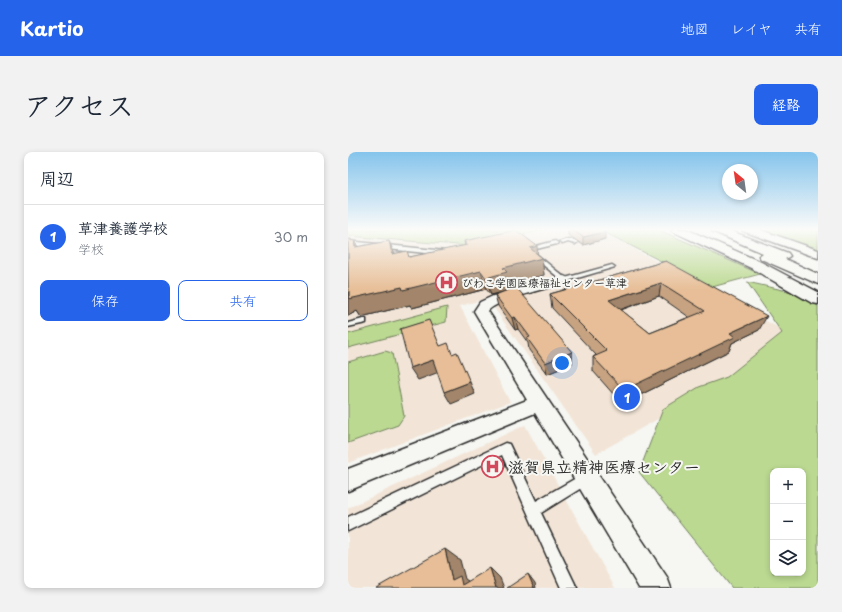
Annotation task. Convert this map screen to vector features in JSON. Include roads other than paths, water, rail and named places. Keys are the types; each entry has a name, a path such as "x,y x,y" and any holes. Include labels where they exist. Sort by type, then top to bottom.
{"main road":[{"path":"721,249 756,265 818,299"},
{"path":"733,249 818,290"},
{"path":"752,249 818,279"},
{"path":"767,249 818,270"},
{"path":"777,249 818,264"},
{"path":"805,249 818,254"}],"street":[{"path":"564,280 498,299 485,305 481,311 656,588"},
{"path":"348,480 539,403"}],"lane":[{"path":"403,249 455,254"},
{"path":"529,249 564,280 612,267"},
{"path":"348,325 363,321"},
{"path":"348,524 505,448 569,588"},
{"path":"533,510 587,478"}],"place":[{"name":"びわこ学園医療福祉センター草津","path":"446,282"},
{"name":"草津養護学校","path":"627,397"},
{"name":"滋賀県立精神医療センター","path":"492,466"}]}
